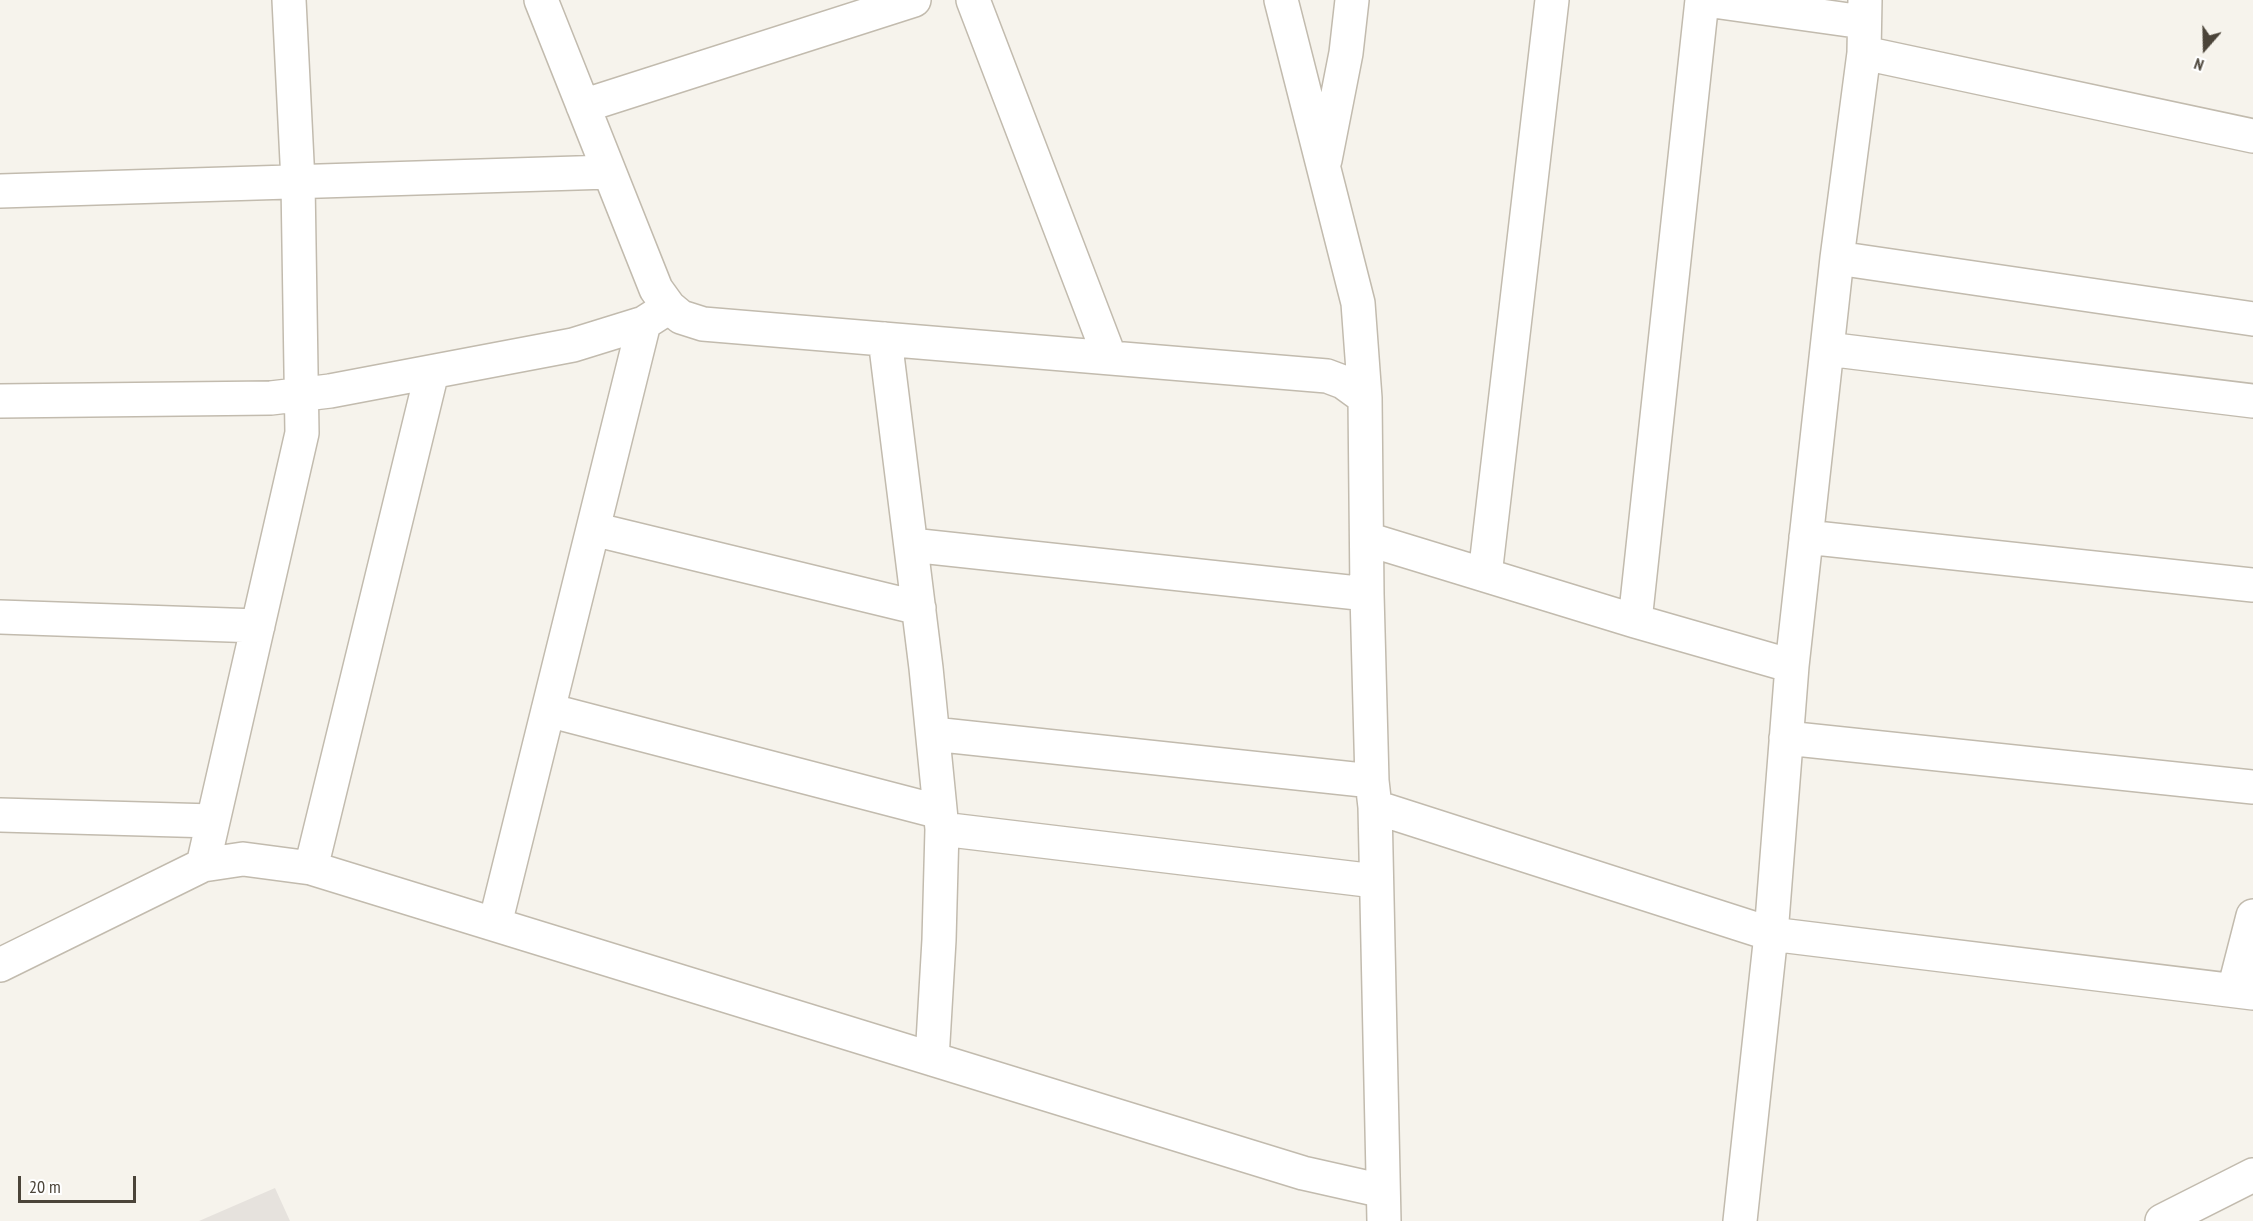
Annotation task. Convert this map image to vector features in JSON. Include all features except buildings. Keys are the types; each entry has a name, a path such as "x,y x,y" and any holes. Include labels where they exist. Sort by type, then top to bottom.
{"street":[{"path":"203,864 297,466 302,434 304,395 298,182 289,0"},
{"path":"495,924 593,529 656,315 656,289 541,0"},
{"path":"583,106 914,0"},
{"path":"973,0 1110,358"},
{"path":"0,965 203,864 243,860 311,868 1303,1173 1384,1206 1367,594 1365,398 1358,303 1281,0"},
{"path":"1323,168 1346,53 1352,0"},
{"path":"1485,574 1552,0"},
{"path":"1635,621 1704,0 1864,25 2253,136"},
{"path":"1740,1221 1771,934 1792,666 1864,25"},
{"path":"0,191 609,172"},
{"path":"1837,258 2253,319"},
{"path":"0,401 271,398 304,395 573,345 656,315 681,317 703,324 1327,376 1343,382 1365,398"},
{"path":"885,339 919,608 941,820 932,1059"},
{"path":"1827,349 2253,401"},
{"path":"311,868 432,372"},
{"path":"593,529 919,608"},
{"path":"1806,537 2253,585"},
{"path":"1367,539 1635,621 1792,666"},
{"path":"911,545 1367,594"},
{"path":"0,617 258,626"},
{"path":"548,710 941,820 1375,881"},
{"path":"933,734 1373,794 1771,934 2243,991 2253,916"},
{"path":"1786,738 2253,787"},
{"path":"0,815 213,821"},
{"path":"2162,1221 2253,1175"}],"shaded area":[{"path":"275,1188 290,1221 199,1221"}]}
